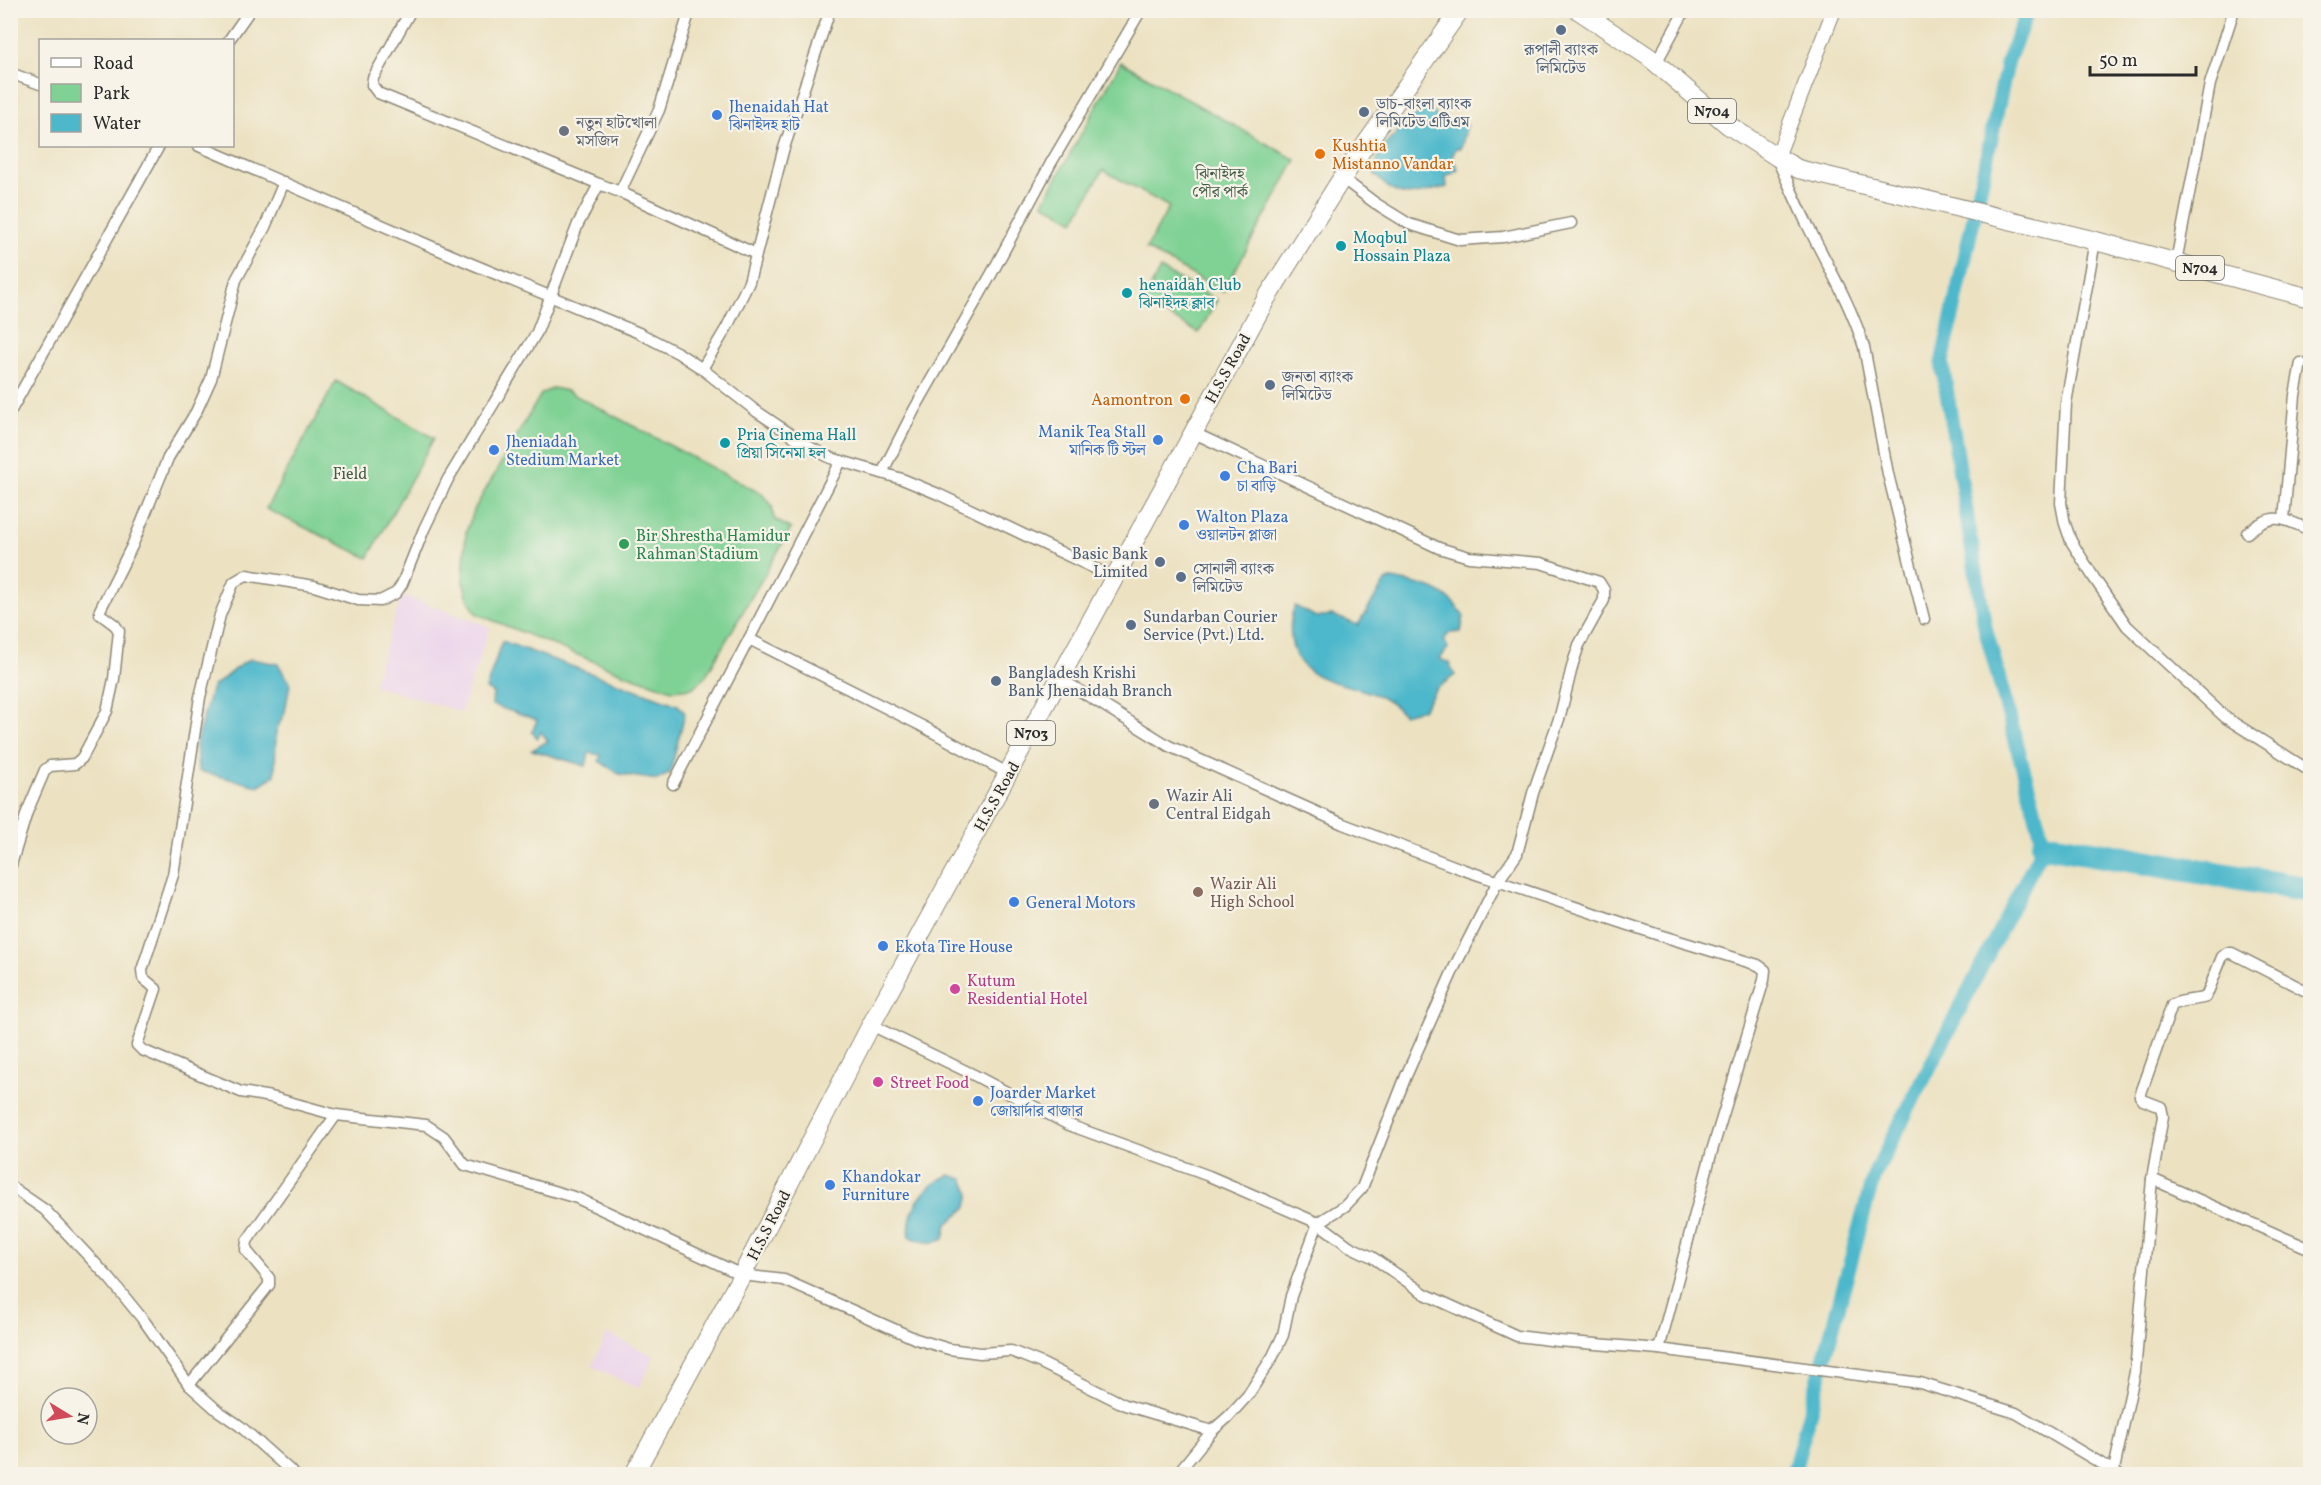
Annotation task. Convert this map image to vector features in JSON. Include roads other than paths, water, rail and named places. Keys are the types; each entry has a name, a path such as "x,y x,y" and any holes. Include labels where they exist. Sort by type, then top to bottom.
{"highway":[{"name":"H.S.S Road","path":"634,1474 742,1275 871,1025 1266,299 1342,178 1460,10"},
{"name":"N704","path":"1578,10 1656,63 1728,125 1798,169 2092,240 2310,298"}],"street":[{"path":"230,39 250,10"},
{"path":"411,10 373,78 372,85 378,93 620,192 756,254"},
{"path":"620,192 660,110 690,10"},
{"path":"702,369 742,299 749,282 789,132 830,10"},
{"path":"882,473 914,410 1051,163 1141,10"},
{"path":"1656,63 1685,10"},
{"path":"1834,10 1776,157 1859,329 1888,474 1924,619"},
{"path":"2176,262 2210,84 2234,10"},
{"path":"10,73 39,84"},
{"path":"10,412 158,147"},
{"path":"201,147 639,333 678,353 702,369 811,448 841,461 882,473 938,494 1114,578"},
{"path":"1342,178 1375,203 1409,224 1460,240 1503,237 1570,223"},
{"path":"10,868 27,812 45,770 50,766 75,764 82,758 107,711 114,679 119,631 100,614 100,610 132,546 168,458 196,412 211,380 236,280 265,227 285,182"},
{"path":"599,184 578,224 537,332 439,497 396,593 380,601 358,600 315,586 242,576 231,587 213,639 194,725 173,875 142,970 143,978 156,989 156,996 137,1045 142,1050 241,1092 271,1097 336,1115 426,1125 444,1137 465,1164 577,1198 742,1275 784,1280 916,1339 938,1346 980,1353 1011,1351 1041,1363 1125,1405 1212,1431"},
{"path":"2092,240 2066,403 2061,503 2071,541 2127,626 2226,718 2310,771"},
{"path":"2284,519 2295,395 2301,363"},
{"path":"1177,1474 1212,1431 1248,1395 1274,1356 1283,1335 1291,1296 1318,1223 1345,1206 1362,1188 1406,1076 1455,966 1498,881 1517,854 1533,793 1560,716 1579,645 1604,600 1604,590 1599,582 1541,563 1469,557 1439,548 1192,432"},
{"path":"673,784 841,461"},
{"path":"2247,533 2261,521 2271,518 2284,519 2310,530"},
{"path":"749,639 922,726 1009,774"},
{"path":"1061,679 1169,746 1343,824 1498,881 1659,935 1758,965 1765,970 1764,980 1711,1154 1659,1349"},
{"path":"871,1025 974,1075 1069,1125 1209,1176 1318,1223 1349,1246 1372,1257 1425,1294 1501,1330 1533,1339 1659,1349 1920,1383 2016,1413 2116,1474 2135,1372 2152,1179 2163,1110 2143,1100 2140,1096 2172,1005 2206,997 2222,957 2232,952 2310,993"},
{"path":"189,1385 269,1285 269,1278 246,1250 247,1241 336,1115"},
{"path":"2152,1179 2287,1239 2306,1247 2310,1246"},
{"path":"10,1186 45,1210 110,1279 145,1322 189,1385 294,1474"}],"water":[{"path":"1424,110 1435,113 1438,123 1454,122 1467,125 1461,148 1456,148 1452,157 1458,170 1446,177 1447,187 1408,195 1392,190 1374,173 1383,148 1401,127"},
{"path":"1392,579 1424,586 1441,593 1457,606 1464,616 1461,632 1449,633 1444,640 1448,648 1440,659 1449,663 1455,675 1436,689 1423,709 1403,714 1388,701 1372,693 1315,674 1304,666 1295,654 1291,638 1292,614 1295,606 1316,617 1332,615 1358,625 1384,583"},
{"path":"502,641 678,705 685,713 670,773 657,780 619,774 599,761 601,755 589,753 586,766 532,750 548,741 541,732 537,738 532,732 537,720 492,705 493,693 486,689"},
{"path":"251,659 278,664 290,683 285,712 276,731 275,775 258,786 198,771 196,742 212,687"},
{"path":"950,1175 963,1179 970,1193 967,1207 947,1224 944,1239 927,1242 910,1237 911,1217 919,1199 925,1191"}],"waterway":[{"path":"1793,1474 1874,1175 2044,845 1985,627 1942,363 2008,60 2028,10"},
{"path":"2044,845 2310,890"}],"place":[{"name":"রূপালী ব্যাংক লিমিটেড","path":"1561,30"},
{"name":"ডাচ-বাংলা ব্যাংক লিমিটেড এটিএম","path":"1364,112"},
{"name":"Jhenaidah Hat ঝিনাইদহ হাট","path":"717,115"},
{"name":"নতুন হাটখোলা মসজিদ","path":"564,131"},
{"name":"Kushtia Mistanno Vandar","path":"1320,154"},
{"name":"Moqbul Hossain Plaza","path":"1341,246"},
{"name":"henaidah Club ঝিনাইদহ ক্লাব","path":"1127,293"},
{"name":"জনতা ব্যাংক লিমিটেড","path":"1270,385"},
{"name":"Aamontron","path":"1185,399"},
{"name":"Manik Tea Stall মানিক টি স্টল","path":"1158,440"},
{"name":"Pria Cinema Hall প্রিয়া সিনেমা হল","path":"725,443"},
{"name":"Jheniadah Stedium Market","path":"494,450"},
{"name":"Cha Bari চা বাড়ি","path":"1225,476"},
{"name":"Walton Plaza ওয়ালটন প্লাজা","path":"1184,525"},
{"name":"Bir Shrestha Hamidur Rahman Stadium","path":"624,544"},
{"name":"Basic Bank Limited","path":"1160,562"},
{"name":"সোনালী ব্যাংক লিমিটেড","path":"1181,577"},
{"name":"Sundarban Courier Service (Pvt.) Ltd.","path":"1131,625"},
{"name":"Bangladesh Krishi Bank Jhenaidah Branch","path":"996,681"},
{"name":"Wazir Ali Central Eidgah","path":"1154,804"},
{"name":"Wazir Ali High School","path":"1198,892"},
{"name":"General Motors","path":"1014,902"},
{"name":"Ekota Tire House","path":"883,946"},
{"name":"Kutum Residential Hotel","path":"955,989"},
{"name":"Street Food","path":"878,1082"},
{"name":"Joarder Market জোয়ার্দার বাজার","path":"978,1101"},
{"name":"Khandokar Furniture","path":"830,1185"}],"park label":[{"name":"ঝিনাইদহ পৌর পার্ক","path":"1220,182"},
{"name":"Field","path":"350,473"}]}
